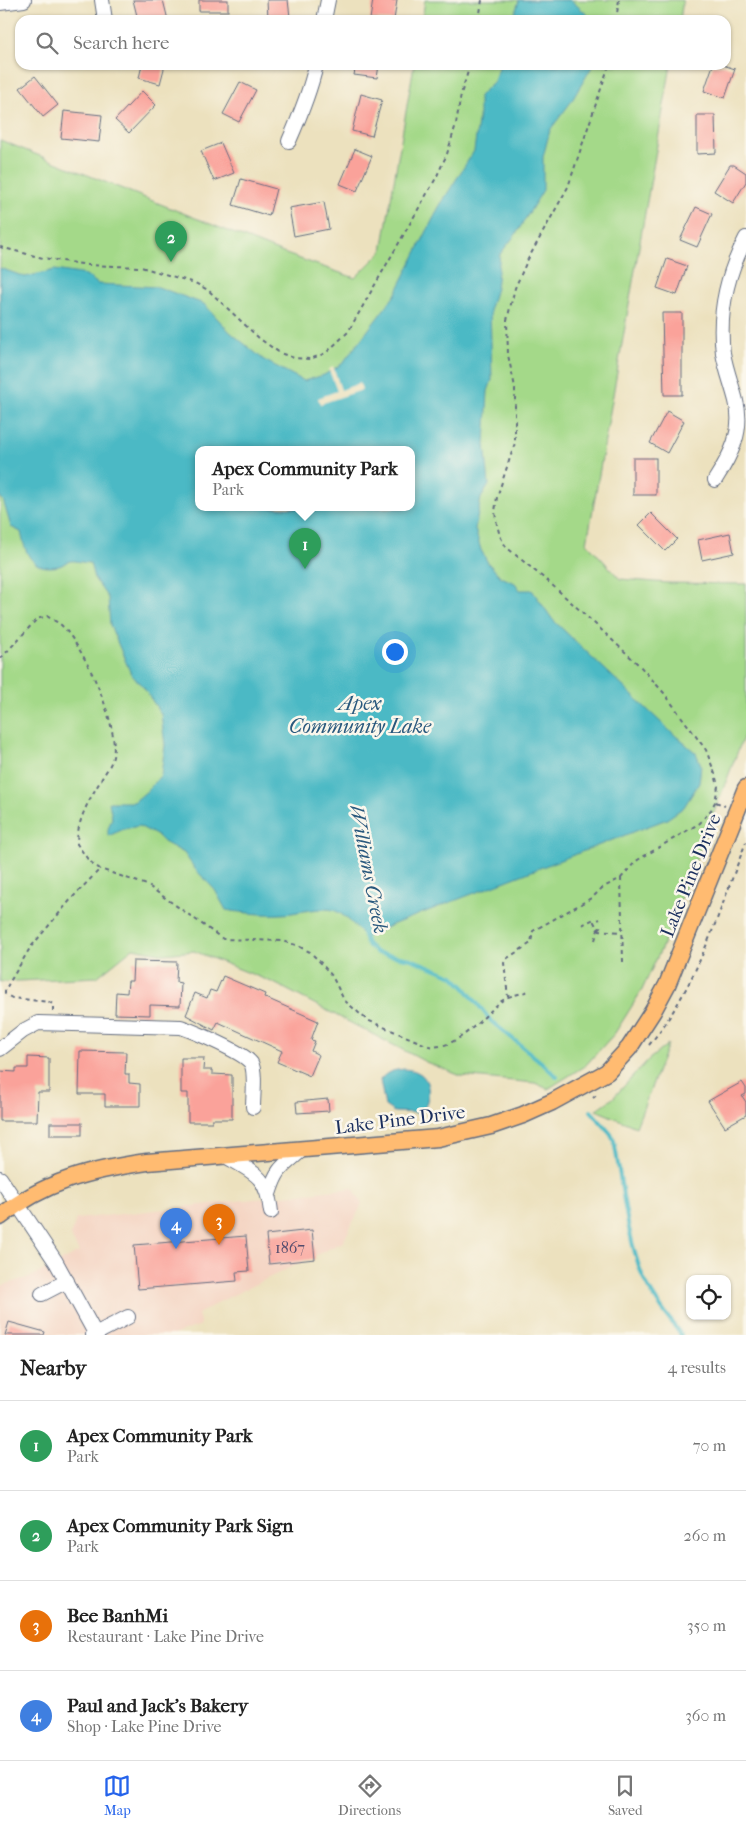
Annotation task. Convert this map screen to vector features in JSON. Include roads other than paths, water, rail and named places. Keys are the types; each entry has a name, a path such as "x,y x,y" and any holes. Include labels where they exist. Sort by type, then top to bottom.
{"main road":[{"name":"Lake Pine Drive","path":"0,1217 17,1203 48,1186 79,1174 103,1169 146,1162 438,1138 491,1126 552,1102 607,1072 629,1048 667,985 746,788"}],"street":[{"path":"0,3 24,0"},
{"path":"102,0 104,15"},
{"path":"325,15 328,0"},
{"path":"288,141 302,112 315,70"},
{"path":"716,480 733,450 739,426 739,412 724,359 722,321 723,304 729,276 746,238"},
{"path":"0,1049 23,1031 38,1023 181,1027 193,1031 244,1057 252,1065 254,1080 253,1107"},
{"path":"271,1212 269,1194 275,1175 279,1169 302,1150"},
{"path":"225,1156 259,1177 269,1194"},
{"path":"0,1178 42,1239 67,1281 94,1335 128,1317"},
{"path":"42,1294 67,1281"}],"water":[{"path":"519,0 571,0 588,15 514,15"},
{"name":"Apex Community Lake","path":"498,70 590,70 571,102 550,130 543,157 543,190 516,234 500,254 496,288 490,308 492,380 488,391 485,444 489,485 481,498 475,529 481,550 488,563 501,577 515,583 520,590 532,590 553,620 670,731 696,753 701,765 699,783 684,807 667,819 394,924 365,937 344,916 330,909 317,909 287,914 254,914 226,910 215,890 195,869 184,853 164,842 158,836 139,826 124,829 108,836 108,829 112,818 109,802 134,802 161,775 165,745 161,714 144,688 131,674 110,625 108,598 94,578 90,563 70,561 59,566 50,567 36,564 28,555 21,532 11,527 3,500 0,497 0,268 25,277 55,270 86,275 98,284 158,287 204,304 230,332 264,360 304,381 324,375 342,364 395,295 439,207 474,151 479,115 479,96 494,81"},
{"path":"405,1069 422,1075 428,1085 428,1097 421,1113 394,1112 385,1106 380,1080 391,1072"}],"waterway":[{"name":"Williams Creek","path":"363,933 367,944 377,953 411,959 453,976 491,1021 557,1077"},
{"name":"Williams Creek","path":"591,1111 611,1134 614,1141 629,1228 637,1262 643,1277 656,1300 681,1335"}],"place":[{"name":"Apex Community Park Sign","path":"171,262"},
{"name":"Apex Community Park","path":"305,569"},
{"name":"Bee BanhMi","path":"219,1245"},
{"name":"Paul and Jack’s Bakery","path":"176,1249"}]}
